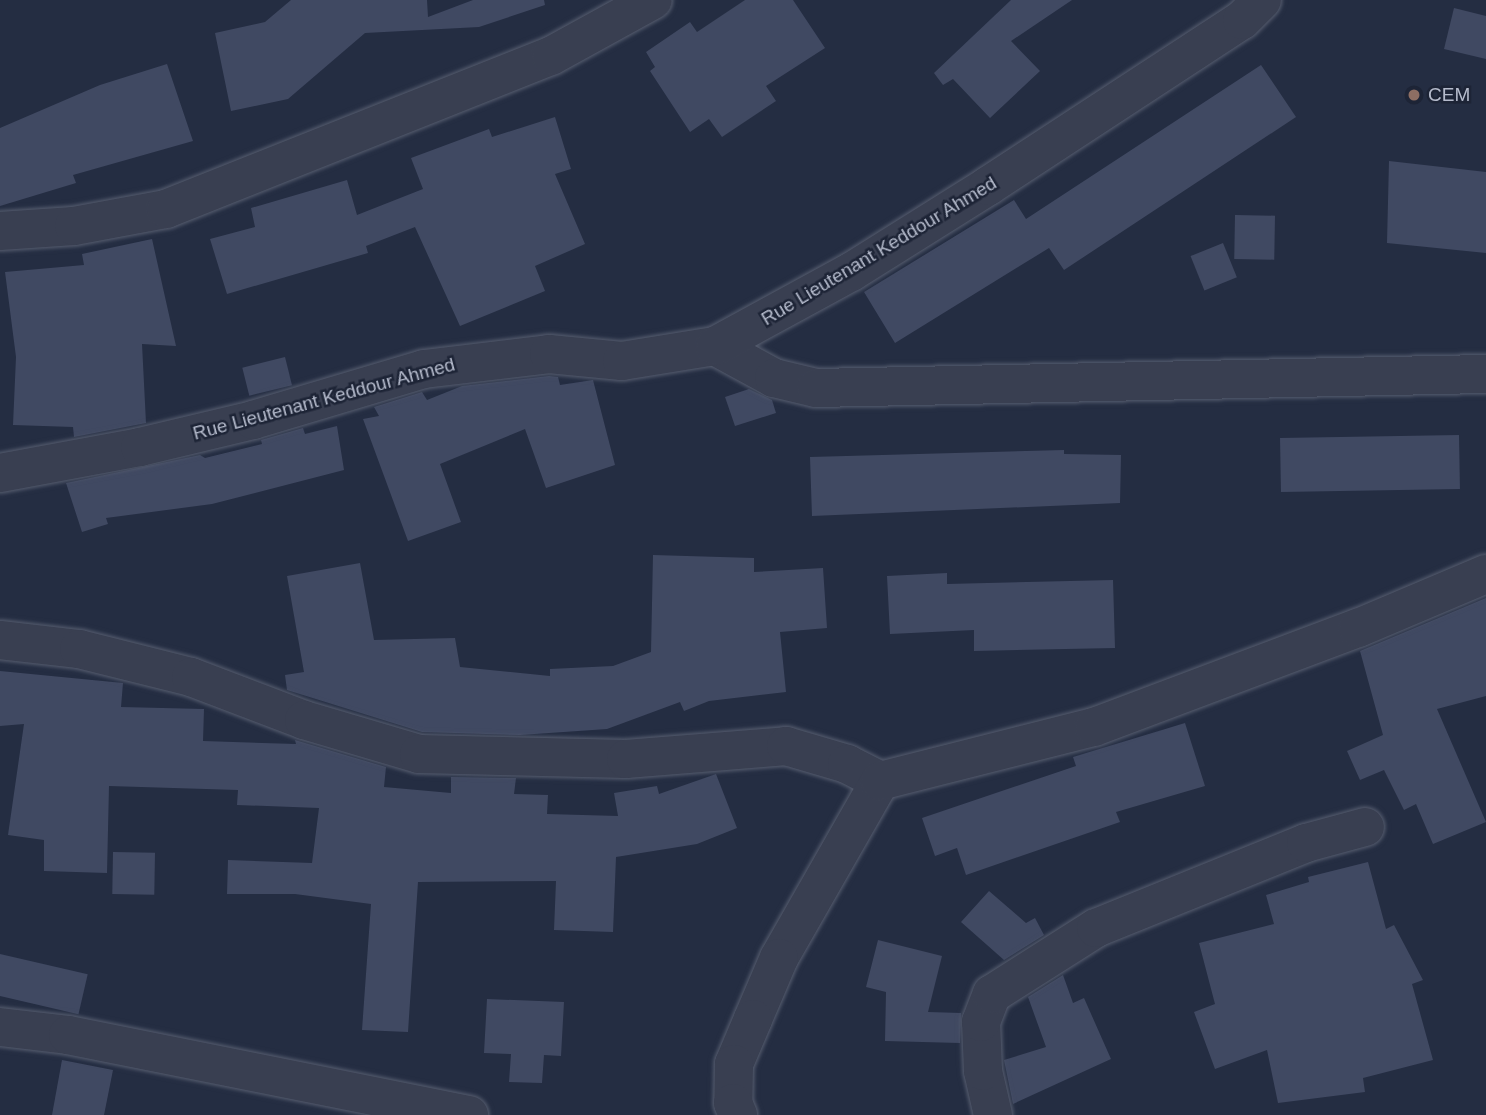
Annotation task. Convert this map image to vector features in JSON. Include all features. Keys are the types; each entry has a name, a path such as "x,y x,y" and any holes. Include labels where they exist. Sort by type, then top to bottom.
{"street":[{"path":"0,231 74,226 166,209 551,56 653,0"},
{"name":"Rue Lieutenant Keddour Ahmed","path":"0,473 228,426 438,366 549,354 622,361 715,346 851,272 988,186 1242,20 1262,0"},
{"path":"715,346 774,378 816,388 1486,374"},
{"path":"0,640 79,649 191,677 304,720 419,754 626,759 786,746 847,764 880,781 1094,727 1358,628 1486,574"},
{"path":"738,1115 733,1103 734,1064 753,1019 779,958 880,781"},
{"path":"993,1115 982,1071 981,1022 992,994 1096,928 1306,843 1365,827"},
{"path":"0,1027 108,1042 469,1115"}],"building":[{"path":"291,0 427,0 428,17 473,0 544,0 545,5 479,27 365,33 288,99 231,111 215,33 265,22"},
{"path":"745,0 793,0 825,48 766,86 776,101 722,137 709,119 690,132 650,71 655,67 646,52 690,22 697,32"},
{"path":"1011,0 1072,0 1011,41 1040,71 990,118 953,79 943,85 934,73"},
{"path":"1454,8 1486,16 1486,59 1444,49"},
{"path":"167,64 193,141 73,175 76,183 0,206 0,128 100,85"},
{"path":"1261,65 1296,117 1064,270 1049,248 895,343 864,292 1014,200 1026,219"},
{"path":"555,117 571,169 555,174 585,244 535,266 545,291 460,326 415,227 366,246 368,253 227,294 210,239 255,227 251,208 347,180 357,215 423,189 411,158 489,129 492,137"},
{"path":"1389,161 1486,172 1486,253 1387,243"},
{"path":"1235,215 1275,216 1274,260 1234,259"},
{"path":"152,239 176,346 142,344 146,423 74,437 73,427 13,425 16,357 5,272 84,265 82,254"},
{"path":"1223,243 1237,277 1204,290 1191,256"},
{"path":"285,357 292,385 249,396 242,368"},
{"path":"558,377 560,385 593,380 615,465 546,488 525,429 440,464 461,522 408,541 363,419 379,416 374,407 422,392 427,400 462,386"},
{"path":"749,389 772,400 776,413 735,426 725,397"},
{"path":"337,426 344,470 212,504 106,518 108,524 82,532 66,483 200,455 205,458 262,444 261,440 303,428 305,434"},
{"path":"1459,435 1460,489 1281,492 1280,438"},
{"path":"1064,450 1064,454 1121,455 1120,503 812,516 810,457"},
{"path":"653,555 754,558 754,572 823,568 827,628 780,632 786,692 709,701 684,711 680,702 607,729 520,735 422,732 287,690 285,675 304,672 287,576 360,563 374,640 455,638 460,667 550,676 550,669 613,666 651,652"},
{"path":"947,573 947,584 1113,580 1115,648 974,651 974,630 890,634 887,576"},
{"path":"1486,598 1486,696 1437,709 1486,822 1433,844 1416,804 1404,810 1384,770 1360,780 1347,751 1383,735 1360,651"},
{"path":"0,671 123,683 121,707 204,709 203,741 296,744 295,740 386,767 384,787 451,793 451,777 516,778 514,794 548,795 547,814 618,816 614,793 657,786 659,794 716,774 737,828 697,844 616,857 613,932 554,930 556,881 418,882 408,1032 362,1030 371,904 295,894 227,894 228,860 312,863 319,808 237,805 238,790 109,786 107,873 44,871 44,840 8,835 24,724 0,726"},
{"path":"1185,723 1205,786 1116,812 1120,822 966,875 957,848 935,856 922,818 1076,766 1073,757"},
{"path":"113,852 155,853 154,895 112,894"},
{"path":"1368,862 1386,929 1394,925 1423,980 1412,984 1433,1060 1363,1078 1365,1092 1278,1103 1267,1050 1215,1069 1194,1012 1215,1004 1199,943 1274,924 1266,895 1309,882 1308,877"},
{"path":"989,891 1026,923 1035,918 1044,935 1004,960 961,922"},
{"path":"878,940 942,956 928,1012 961,1013 960,1043 885,1041 886,992 866,987"},
{"path":"0,954 88,974 78,1014 0,996"},
{"path":"1063,975 1073,1003 1084,998 1111,1059 1013,1104 1004,1060 1046,1047 1028,997"},
{"path":"487,999 564,1002 561,1056 544,1055 542,1083 509,1082 511,1054 484,1053"},
{"path":"62,1060 113,1070 104,1115 52,1115"}],"place":[{"name":"CEM","path":"1414,95"}]}
